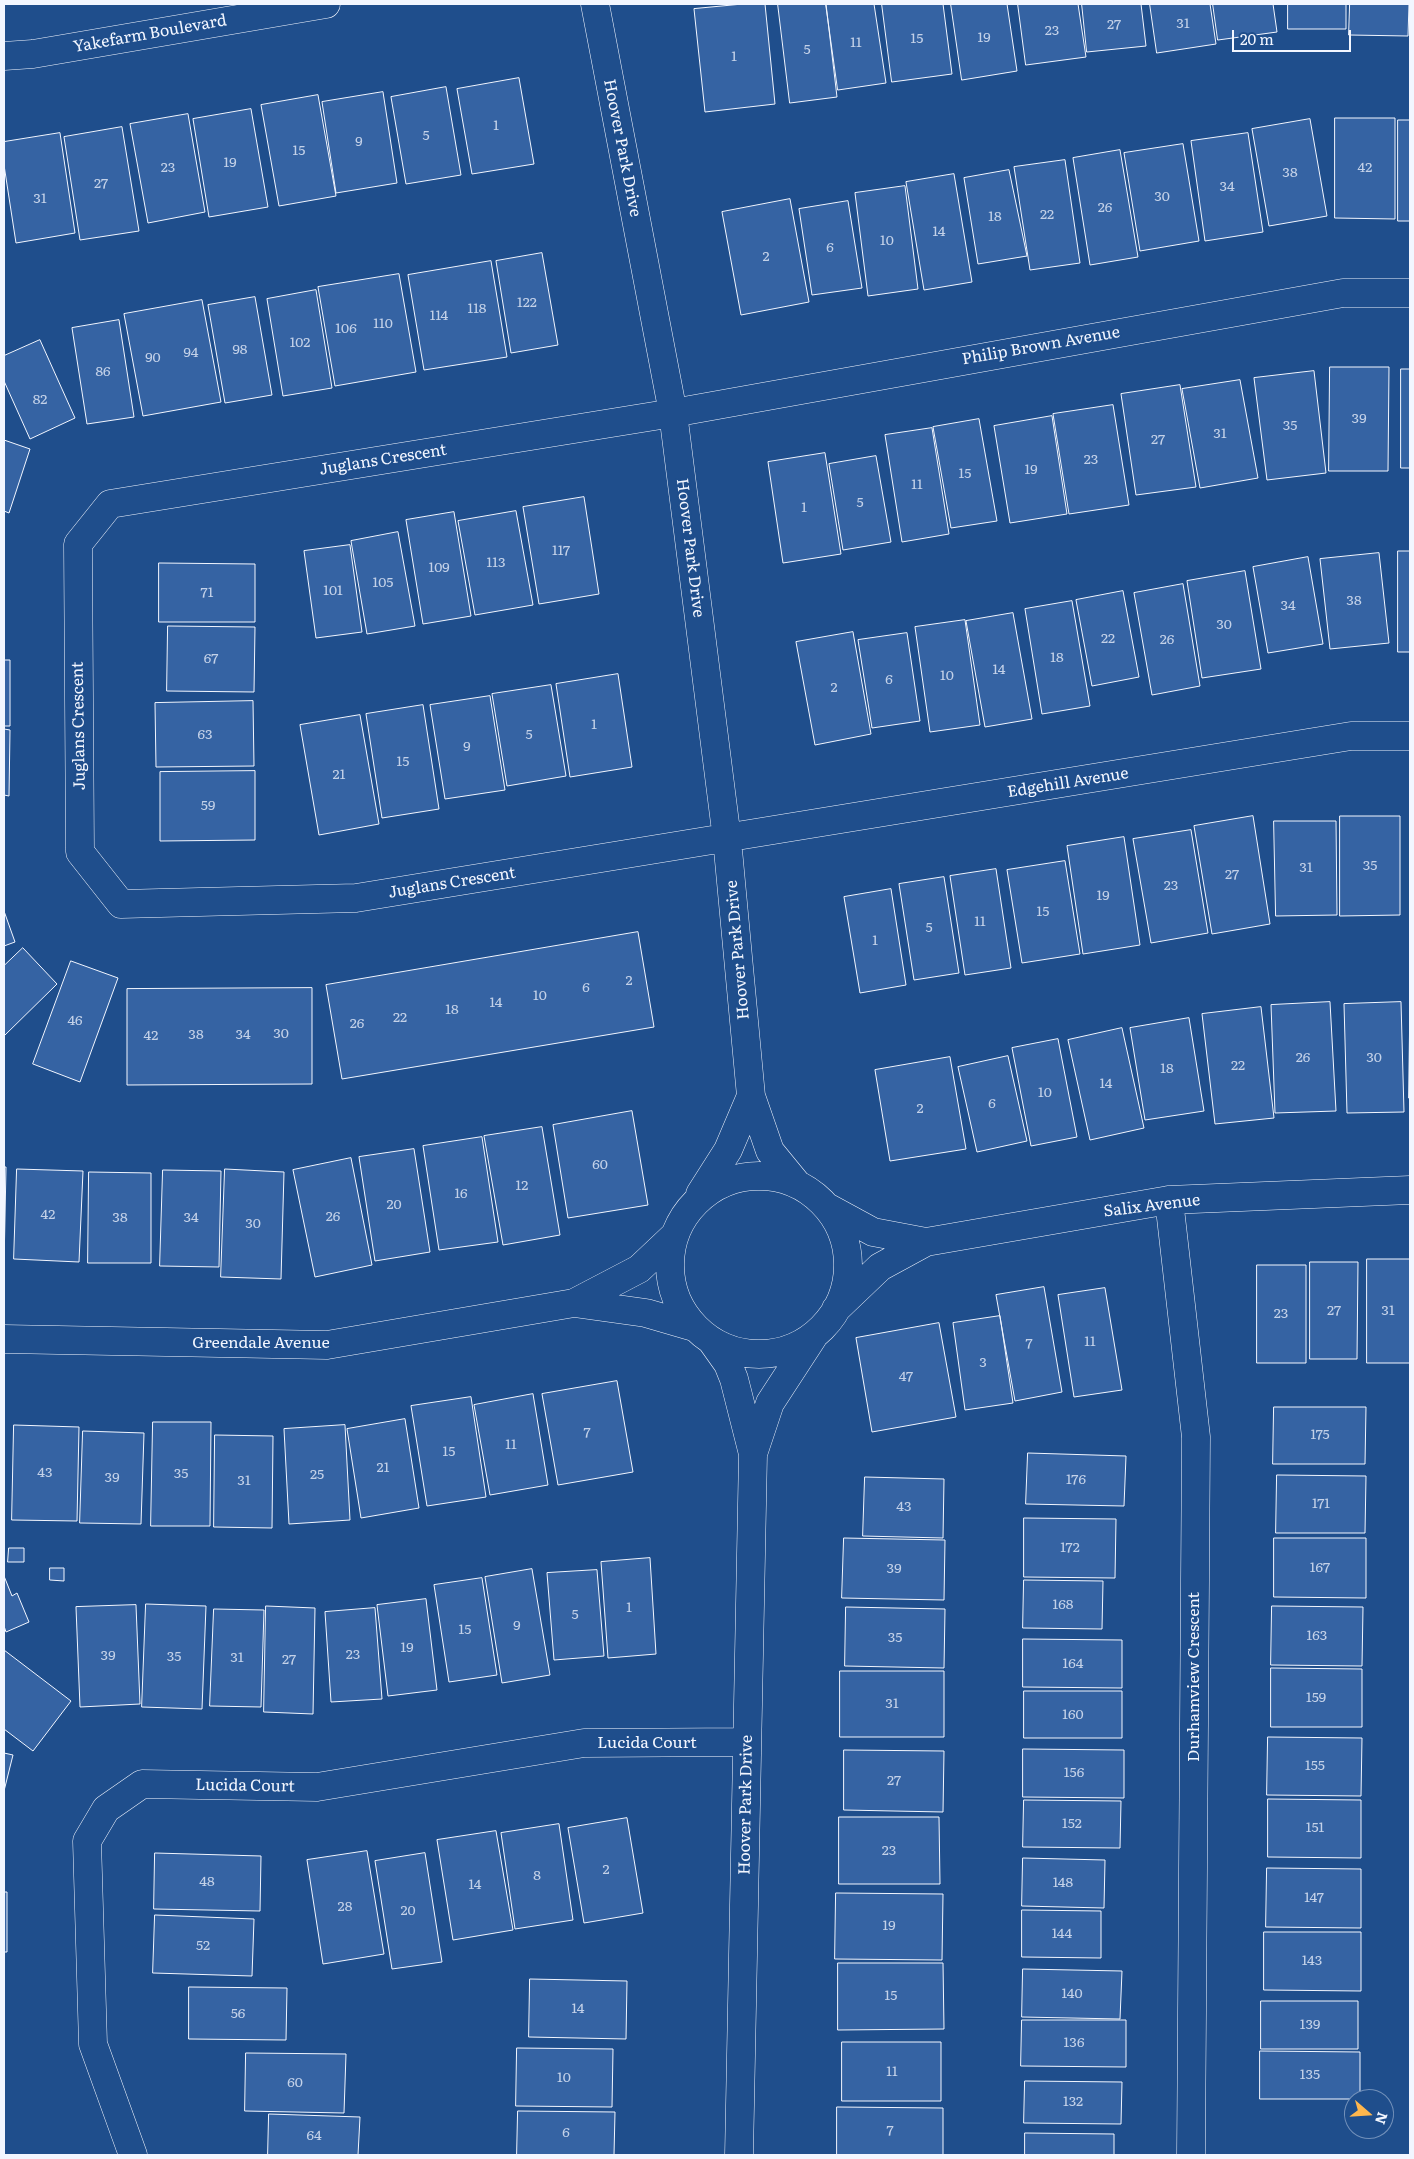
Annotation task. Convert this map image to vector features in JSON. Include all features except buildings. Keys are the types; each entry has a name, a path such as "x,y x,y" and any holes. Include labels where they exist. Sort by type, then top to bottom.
{"street":[{"name":"Yakefarm Boulevard","path":"4,56 33,54 326,4"},
{"name":"Hoover Park Drive","path":"595,4 673,413 728,839 751,1096 770,1151 797,1184"},
{"name":"Philip Brown Avenue","path":"673,413 1343,293 1410,293"},
{"name":"Juglans Crescent","path":"673,413 110,504 78,544 80,852 121,904 356,898 728,839"},
{"name":"Edgehill Avenue","path":"728,839 1351,736 1410,736"},
{"name":"Hoover Park Drive","path":"694,1204 728,1150 751,1096"},
{"path":"761,1176 780,1178 797,1184 813,1194 827,1207 838,1225 846,1246 848,1268 845,1289 836,1309 814,1335 795,1346 774,1353 752,1354 731,1350 703,1334 680,1307 672,1284 670,1251 675,1235 682,1218 694,1204 724,1182 742,1177 761,1176"},
{"name":"Salix Avenue","path":"836,1309 880,1268 926,1242 1169,1200 1410,1190"},
{"name":"Durhamview Crescent","path":"1169,1200 1196,1438 1191,2155"},
{"name":"Salix Avenue","path":"827,1207 873,1232 926,1242"},
{"name":"Greendale Avenue","path":"574,1303 639,1269 675,1235"},
{"name":"Greendale Avenue","path":"4,1339 327,1345 574,1303 646,1313 703,1334"},
{"name":"Hoover Park Drive","path":"703,1334 728,1364 734,1379 752,1454 738,2155"},
{"name":"Hoover Park Drive","path":"752,1454 770,1403 814,1335"},
{"name":"Lucida Court","path":"133,2155 93,2044 87,1841 106,1809 142,1784 317,1787 584,1743 747,1742"}]}
